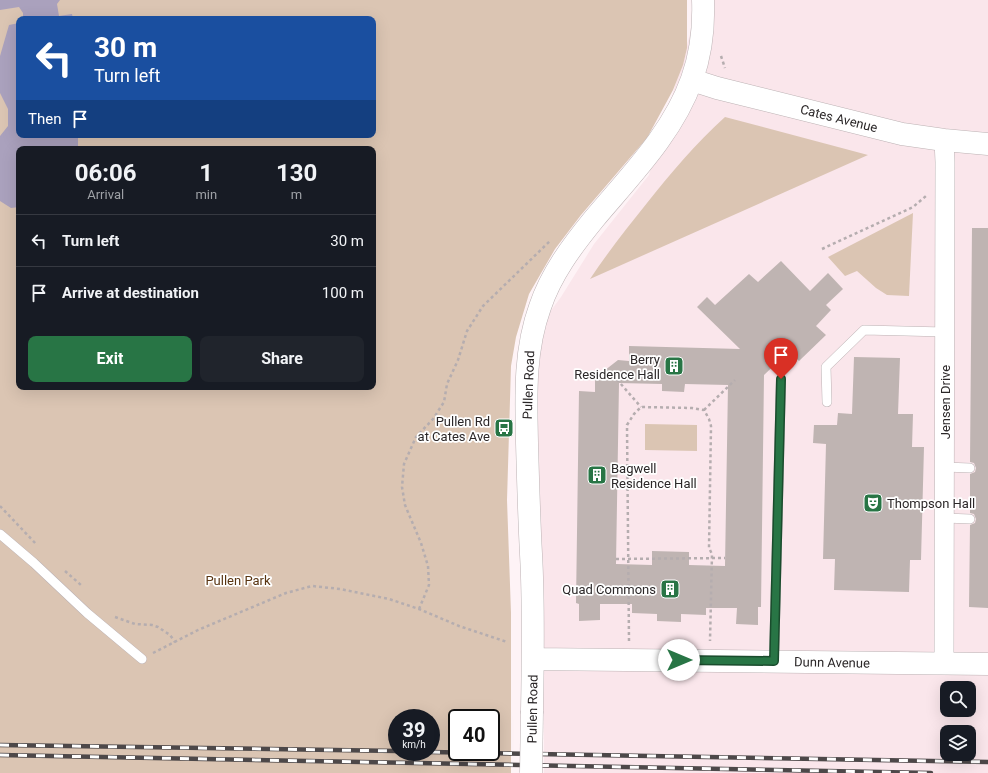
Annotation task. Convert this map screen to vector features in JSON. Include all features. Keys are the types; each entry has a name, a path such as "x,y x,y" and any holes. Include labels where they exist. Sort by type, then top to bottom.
{"main road":[{"name":"Pullen Road","path":"530,773 533,659 526,375 530,339 540,306 556,271 572,246 644,160 672,121 692,80 699,56 702,35 703,0"},
{"name":"Cates Avenue","path":"692,80 902,134 988,144"},
{"name":"Dunn Avenue","path":"533,659 988,664"}],"street":[{"name":"Jensen Drive","path":"944,140 944,663"}],"lane":[{"path":"827,402 826,367 864,330 945,332"},
{"path":"774,661 781,379"},
{"path":"944,468 970,468"},
{"path":"945,518 970,519"},
{"path":"0,534 34,563 87,613 142,659"}],"path":[{"path":"822,249 913,206 930,193"},
{"path":"419,609 429,585 428,566 422,543 405,505 402,487 404,464 416,437 433,419 444,402 448,384 458,360 466,331 483,306 528,263"},
{"path":"613,375 641,407"},
{"path":"704,410 735,380"},
{"path":"629,644 628,425 634,414 641,407 692,408 704,410 709,418 711,426 709,548 712,554 710,645"},
{"path":"0,506 42,550"},
{"path":"616,558 725,558"},
{"path":"62,568 82,587"},
{"path":"142,659 198,630 286,593 312,586 340,589 382,598 419,609 459,626 506,642"},
{"path":"110,615 135,624 152,625 158,627 170,635 175,642"}],"shaded area":[{"path":"0,0 60,0 57,4 59,16 23,16 23,13 19,7 0,10"},
{"path":"700,0 988,0 988,773 544,773 544,711 532,711 530,339 561,297 594,244 649,175"},
{"path":"72,14 72,16 59,16"},
{"path":"16,24 16,138 78,138 78,146 16,146 16,207 11,208 0,201 0,136 8,126 8,109 0,93 0,56 9,25"}],"green space":[{"name":"Pullen Park","path":"0,0 687,0 687,48 683,65 673,90 647,138 581,215 555,249 529,294 516,337 511,366 507,500 511,613 511,773 0,773"},
{"path":"725,117 868,155 590,279 618,240 665,181 694,148"},
{"path":"913,213 909,296 887,295 876,288 857,271 845,276 828,257"},
{"path":"645,424 697,425 697,451 645,450"}],"building":[{"path":"972,228 988,228 988,608 969,607 970,525 975,523 976,519 974,514 970,513 970,474 975,472 976,468 974,463 970,462"},
{"path":"781,261 810,291 828,273 843,289 826,305 831,310 816,326 826,335 799,361 789,351 764,375 761,607 758,607 758,625 736,624 737,608 706,608 706,615 681,614 681,622 657,621 657,614 632,613 632,604 600,604 600,620 579,621 579,604 576,603 579,391 595,392 595,378 618,360 629,361 629,346 740,349 697,307 707,297 715,305 749,274 758,282","holes":["619,383 662,384 662,391 684,392 685,384 728,385 725,566 689,565 689,552 652,551 652,565 616,564"]},
{"name":"Thompson Hall","path":"854,357 900,358 898,414 913,414 912,447 924,447 921,560 910,560 909,592 834,590 835,559 823,559 826,444 813,443 814,425 837,425 838,413 852,414"}],"railway":[{"path":"0,745 388,751"},
{"path":"440,752 988,762"},
{"path":"0,755 931,773"}],"place":[{"name":"Berry Residence Hall","path":"674,366"},
{"name":"Pullen Rd at Cates Ave","path":"504,428"},
{"name":"Bagwell Residence Hall","path":"597,475"},
{"name":"Thompson Hall","path":"873,503"},
{"name":"Quad Commons","path":"670,589"}],"route":[{"path":"679,660 774,661 781,379"}]}
